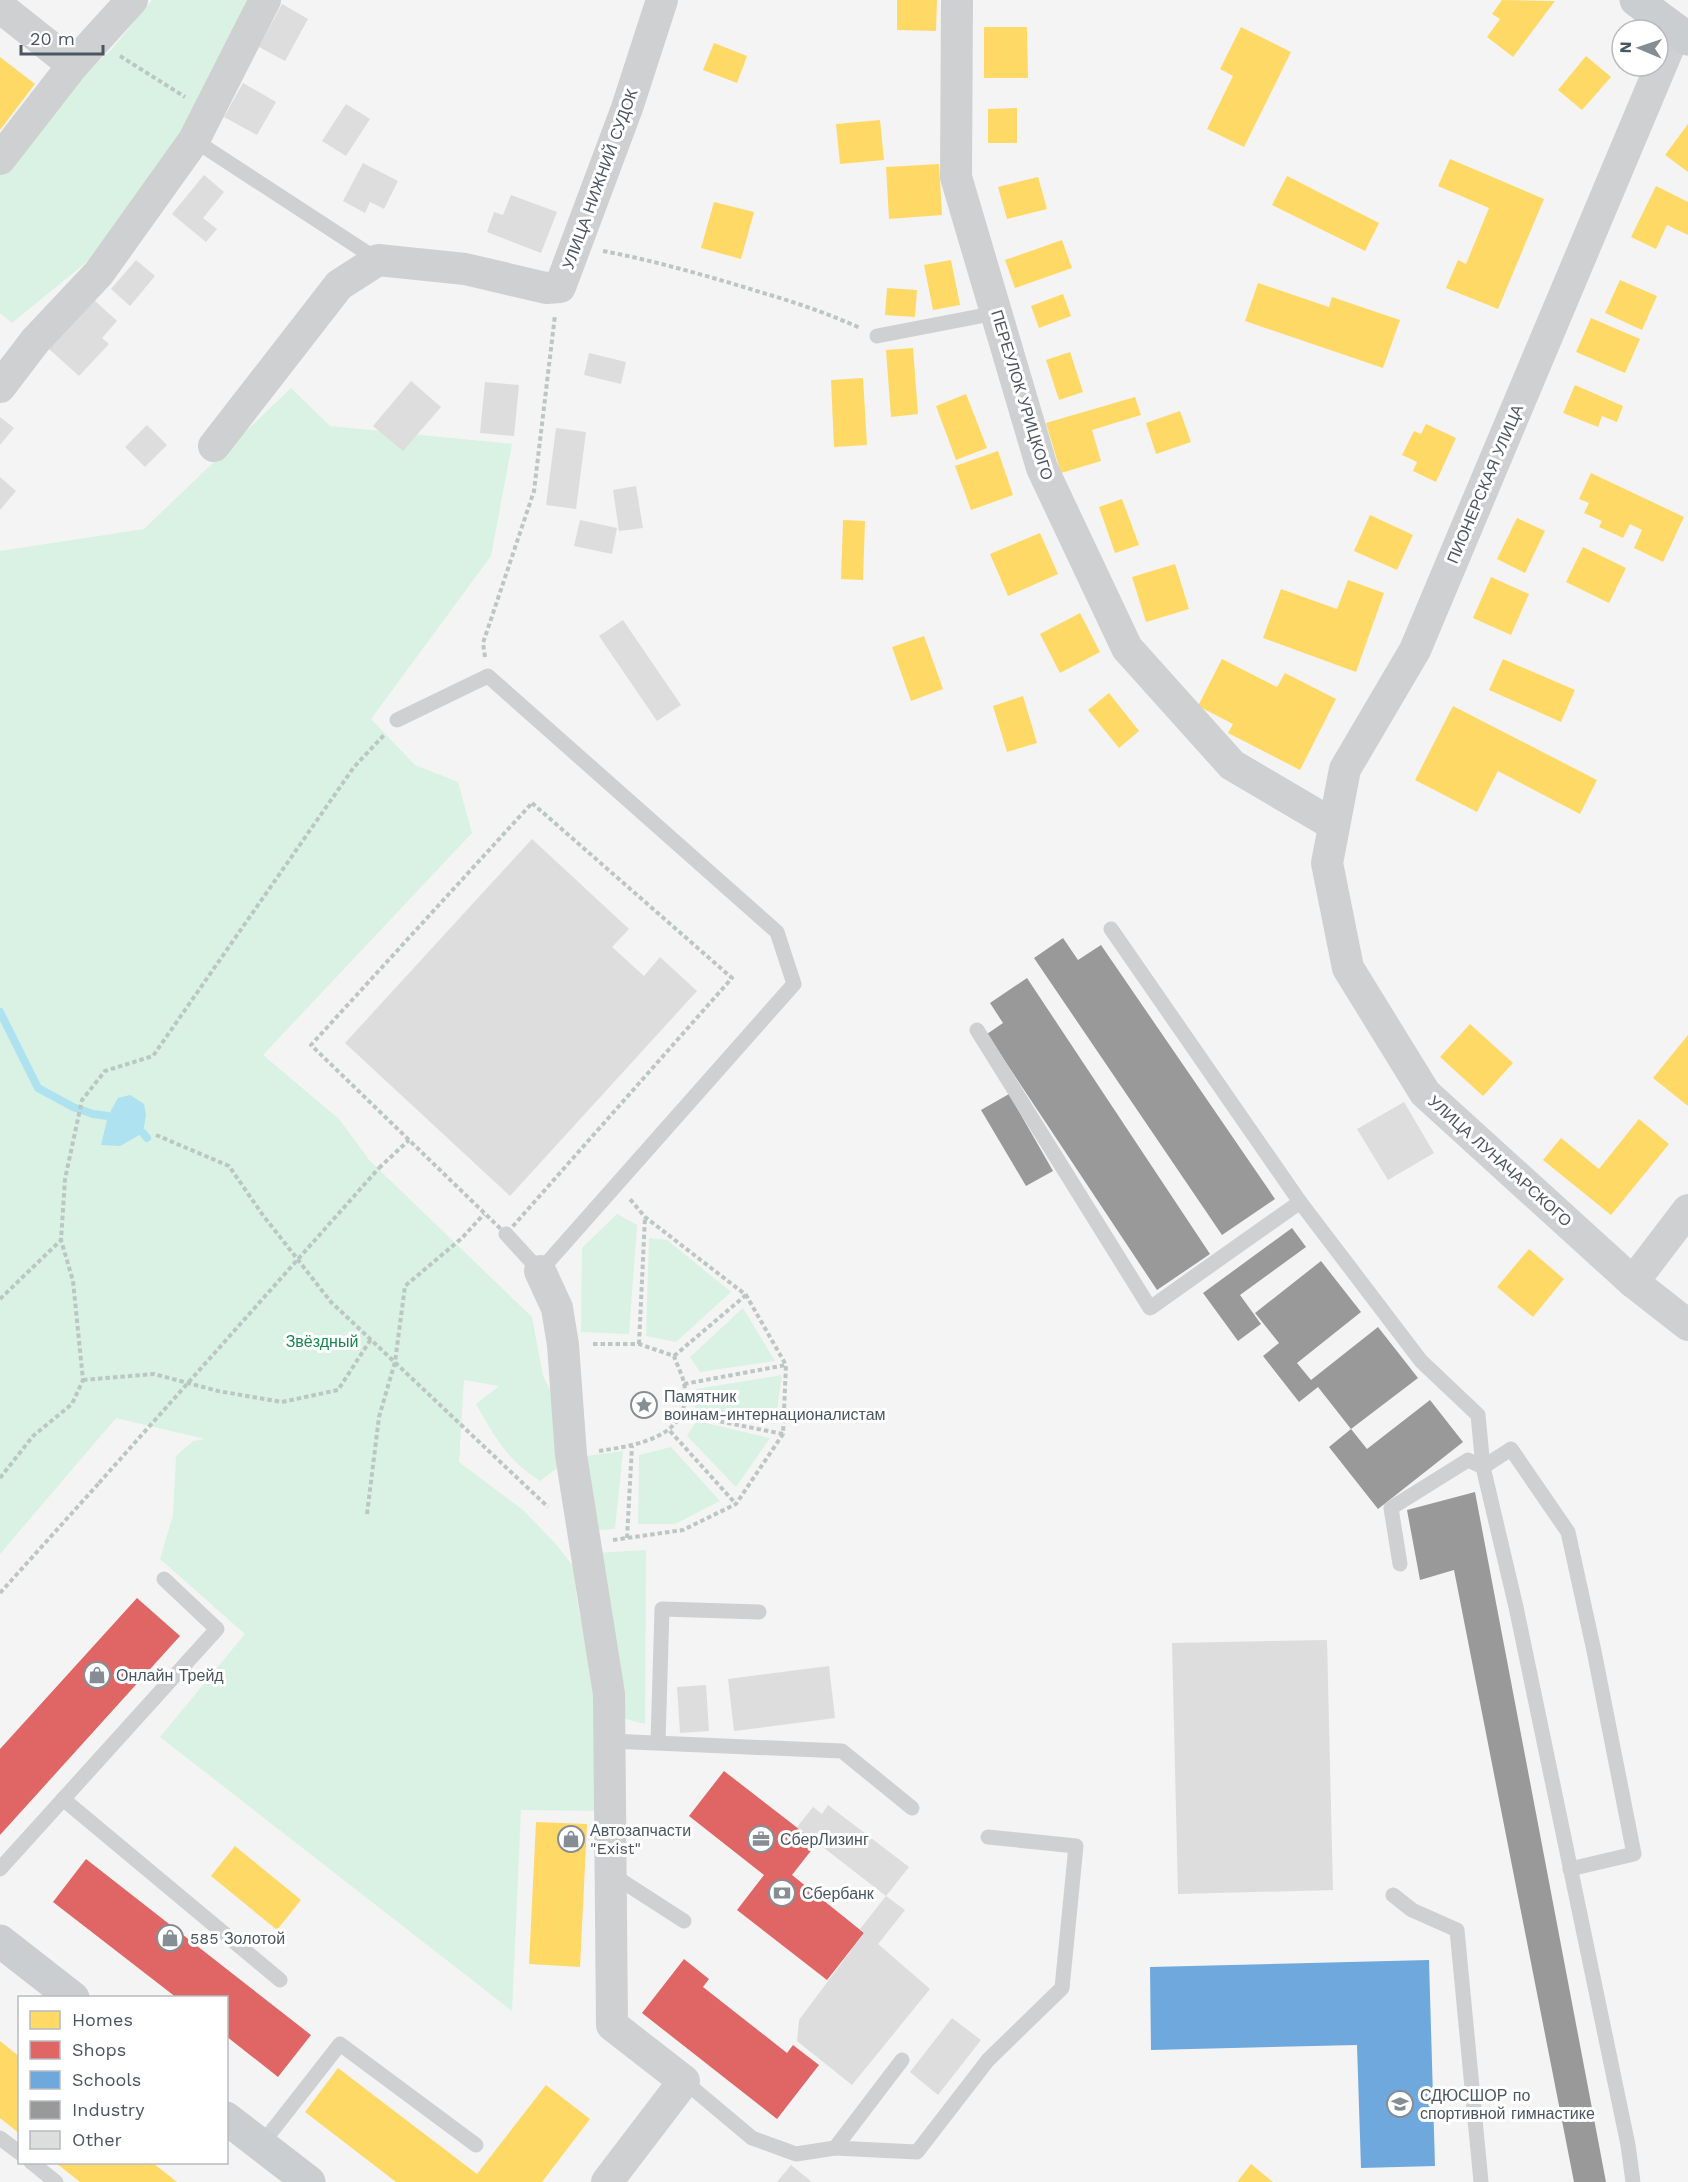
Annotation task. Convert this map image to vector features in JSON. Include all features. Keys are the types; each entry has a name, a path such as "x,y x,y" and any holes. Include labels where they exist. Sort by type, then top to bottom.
{"main road":[{"path":"1636,0 1684,24"},
{"path":"0,1941 70,1996"},
{"path":"228,2120 309,2182"}],"street":[{"path":"0,159 73,65 132,0"},
{"path":"0,387 36,341 99,273 194,140 265,0"},
{"name":"УЛИЦА НИЖНИЙ СУДОК","path":"378,260 465,269 546,288 560,287 627,108 662,0"},
{"name":"ПЕРЕУЛОК УРИЦКОГО","path":"957,0 956,177 1042,468 1127,648 1233,765 1334,825"},
{"path":"0,7 73,65"},
{"name":"ПИОНЕРСКАЯ УЛИЦА","path":"1348,968 1327,863 1345,769 1415,650 1684,24"},
{"path":"214,446 339,285 378,260"},
{"name":"УЛИЦА ЛУНАЧАРСКОГО","path":"1348,968 1425,1093 1633,1282 1688,1325"},
{"path":"1633,1282 1688,1210"},
{"path":"540,1271 557,1308 563,1344 571,1455 609,1694 612,2025 684,2081 606,2182"}],"lane":[{"path":"194,140 378,260"},
{"path":"876,336 996,313"},
{"path":"397,720 488,676 777,932 794,984 540,1271 506,1234"},
{"path":"1111,929 1300,1202 1421,1361 1478,1415 1483,1467 1516,1607 1628,2145 1633,2182"},
{"path":"977,1030 1150,1308 1300,1202"},
{"path":"1483,1467 1511,1449 1568,1532 1594,1651 1634,1854 1570,1869"},
{"path":"1400,1564 1391,1508 1468,1460 1483,1467"},
{"path":"0,1869 217,1629 164,1579"},
{"path":"658,1742 662,1609 759,1612"},
{"path":"610,1741 842,1751 912,1809"},
{"path":"63,1799 280,1980"},
{"path":"684,2081 752,2138 796,2154 835,2148 917,2152 988,2060 1062,1988 1076,1846 988,1837"},
{"path":"611,1874 684,1921"},
{"path":"1393,1895 1412,1910 1457,1930 1480,2182"},
{"path":"261,2145 340,2044 476,2145"},
{"path":"835,2148 902,2060"},
{"path":"0,2138 18,2152"},
{"path":"32,2164 56,2182"}],"path":[{"path":"95,40 208,111"},
{"path":"629,256 670,265 829,313 876,336"},
{"path":"488,676 483,643 534,491 555,317"},
{"path":"0,1478 33,1436 72,1404 83,1380 74,1281 61,1240 65,1179 82,1100 105,1071 153,1056 354,767 397,720"},
{"path":"532,803 732,978 506,1234 409,1140 311,1045 532,803"},
{"path":"156,1135 229,1166 261,1214 331,1302 553,1511"},
{"path":"0,1593 378,1168 409,1140"},
{"path":"586,1542 683,1530 736,1504 783,1434 786,1365 746,1295 645,1217 618,1185"},
{"path":"367,1514 379,1417 395,1362 405,1286 462,1238 484,1214"},
{"path":"639,1344 645,1217"},
{"path":"0,1299 61,1240"},
{"path":"674,1356 746,1295"},
{"path":"83,1380 154,1374 218,1392 282,1402 338,1390 371,1339"},
{"path":"563,1344 639,1344 674,1356"},
{"path":"571,1455 632,1446 670,1431 682,1414 684,1384 674,1356"},
{"path":"684,1384 786,1365"},
{"path":"682,1414 783,1434"},
{"path":"670,1431 736,1504"},
{"path":"627,1538 632,1446"}],"green space":[{"path":"152,0 258,0 188,135 100,251 12,323 0,313 0,172 66,91 112,49"},
{"name":"Звёздный","path":"291,388 330,426 512,444 491,556 371,719 415,765 458,782 472,833 263,1055 339,1119 370,1161 532,1317 543,1376 562,1413 563,1438 557,1468 540,1481 510,1456 476,1404 499,1386 464,1380 459,1462 523,1510 555,1543 573,1566 579,1613 598,1678 603,1811 521,1810 512,2011 160,1737 245,1634 160,1559 173,1515 176,1456 193,1441 205,1439 116,1418 0,1554 0,551 144,529"},
{"path":"617,1214 637,1225 629,1334 581,1332 582,1248"},
{"path":"649,1238 667,1240 731,1292 676,1342 646,1336"},
{"path":"743,1308 775,1361 700,1372 690,1357"},
{"path":"782,1375 775,1424 695,1409 696,1389"},
{"path":"696,1421 770,1438 736,1487 687,1436"},
{"path":"671,1447 720,1501 675,1524 638,1524 639,1455"},
{"path":"623,1451 615,1529 599,1530 587,1456"},
{"path":"646,1550 645,1724 622,1718 596,1553"}],"water":[{"path":"130,1095 144,1104 146,1115 143,1133 120,1146 101,1145 108,1116 118,1098"}],"building: Homes":[{"path":"897,0 937,0 936,31 897,30"},
{"path":"1502,0 1555,1 1513,57 1487,37 1500,19 1492,14"},
{"path":"984,27 1027,27 1028,78 984,78"},
{"path":"1241,27 1291,52 1244,147 1207,129 1233,76 1220,69"},
{"path":"714,43 747,56 737,83 703,70"},
{"path":"1586,56 1610,76 1582,110 1558,90"},
{"path":"0,57 35,84 0,130"},
{"path":"1017,108 1017,143 988,143 988,109"},
{"path":"880,120 884,160 840,164 836,124"},
{"path":"1688,124 1688,172 1665,155"},
{"path":"1450,159 1544,199 1498,309 1446,288 1458,260 1466,264 1489,208 1438,186"},
{"path":"939,164 942,215 889,219 886,167"},
{"path":"1287,176 1379,223 1365,251 1272,205"},
{"path":"1038,177 1047,209 1007,219 998,187"},
{"path":"1656,186 1688,202 1688,235 1667,225 1656,249 1631,237"},
{"path":"714,202 754,212 741,259 701,248"},
{"path":"1062,240 1072,268 1015,288 1005,260"},
{"path":"951,260 960,305 933,310 924,265"},
{"path":"1620,280 1657,296 1642,330 1605,313"},
{"path":"1258,283 1329,307 1332,297 1400,320 1383,368 1245,321"},
{"path":"887,288 917,290 915,317 885,315"},
{"path":"1063,294 1071,316 1039,328 1031,306"},
{"path":"1591,318 1640,339 1625,373 1576,352"},
{"path":"913,348 918,414 891,417 886,350"},
{"path":"1070,352 1083,392 1059,400 1046,360"},
{"path":"863,378 867,445 834,447 831,380"},
{"path":"1575,385 1623,406 1617,422 1602,416 1598,427 1563,413"},
{"path":"966,394 987,448 956,460 936,406"},
{"path":"1135,397 1141,415 1092,430 1101,461 1061,473 1046,423"},
{"path":"1180,411 1191,442 1156,454 1146,423"},
{"path":"1426,424 1456,438 1436,482 1413,471 1417,462 1402,455 1414,431 1421,434"},
{"path":"998,451 1013,495 971,510 955,466"},
{"path":"1591,473 1684,517 1663,562 1634,548 1642,530 1630,524 1623,538 1599,527 1602,521 1584,513 1589,503 1579,499"},
{"path":"1122,499 1139,545 1115,553 1099,507"},
{"path":"1370,515 1413,535 1397,570 1354,551"},
{"path":"1517,518 1545,531 1525,573 1497,559"},
{"path":"843,520 865,521 863,580 841,579"},
{"path":"1040,533 1058,574 1008,596 990,554"},
{"path":"1583,547 1626,568 1609,603 1566,582"},
{"path":"1175,564 1189,609 1146,622 1132,577"},
{"path":"1491,577 1529,594 1511,635 1473,618"},
{"path":"1348,580 1384,593 1356,672 1263,638 1281,589 1337,609"},
{"path":"1080,613 1100,652 1060,673 1040,634"},
{"path":"924,636 943,689 911,701 892,647"},
{"path":"1222,659 1277,687 1285,673 1336,699 1300,770 1228,733 1233,724 1198,706"},
{"path":"1503,659 1575,690 1561,722 1489,690"},
{"path":"1109,693 1139,731 1119,748 1088,710"},
{"path":"1023,696 1037,743 1007,752 993,706"},
{"path":"1453,706 1597,780 1580,814 1498,771 1477,812 1415,780"},
{"path":"1470,1024 1513,1063 1483,1096 1440,1057"},
{"path":"1688,1035 1688,1106 1653,1078"},
{"path":"1639,1119 1669,1144 1611,1215 1543,1160 1561,1138 1599,1169"},
{"path":"1529,1249 1564,1279 1533,1317 1497,1287"},
{"path":"536,1822 587,1824 580,1967 529,1964"},
{"path":"235,1846 301,1900 277,1930 211,1876"},
{"path":"0,2041 18,2055 18,2132 0,2118"},
{"path":"338,2068 477,2174 546,2085 590,2119 542,2182 396,2182 305,2112"},
{"path":"57,2164 154,2164 177,2182 80,2182"},
{"path":"1251,2164 1273,2182 1237,2182"}],"building: Shops":[{"path":"137,1598 180,1636 0,1835 0,1749"},
{"name":"Сбербанк","path":"724,1771 817,1843 792,1875 864,1933 827,1980 737,1910 764,1875 689,1816"},
{"path":"86,1859 311,2035 278,2077 228,2038 228,1996 174,1996 53,1902"},
{"path":"684,1959 709,1979 703,1987 787,2053 793,2045 819,2065 777,2119 642,2013"}],"building: Schools":[{"path":"1429,1960 1435,2166 1361,2168 1357,2045 1151,2050 1150,1967"}],"building: Industry":[{"path":"1063,938 1078,960 1101,945 1275,1199 1222,1235 1034,958"},
{"path":"1027,978 1210,1254 1157,1290 987,1034 1003,1023 990,1003"},
{"path":"1009,1094 1053,1171 1026,1186 981,1110"},
{"path":"1292,1228 1306,1247 1240,1295 1261,1324 1238,1341 1203,1293"},
{"path":"1321,1261 1361,1312 1297,1363 1311,1380 1378,1327 1418,1378 1351,1429 1318,1387 1299,1402 1263,1356 1279,1343 1255,1313"},
{"path":"1430,1400 1463,1442 1378,1509 1329,1447 1351,1429 1367,1449"},
{"path":"1475,1492 1606,2182 1574,2182 1454,1570 1420,1580 1407,1510"}],"building: Other":[{"path":"282,4 308,19 285,61 259,47"},
{"path":"243,83 276,102 257,135 224,117"},
{"path":"346,104 370,119 346,156 322,141"},
{"path":"363,163 398,181 384,209 370,202 365,213 343,201"},
{"path":"204,175 224,192 203,218 217,229 206,242 172,214"},
{"path":"511,195 557,212 541,253 487,232 494,212 503,215"},
{"path":"136,260 155,276 130,306 111,289"},
{"path":"94,300 117,321 102,338 109,344 79,376 49,349"},
{"path":"589,353 626,362 621,384 584,375"},
{"path":"411,381 441,407 403,451 373,426"},
{"path":"485,382 519,385 514,436 480,433"},
{"path":"0,417 14,428 0,445"},
{"path":"147,425 167,445 145,467 125,447"},
{"path":"556,428 586,432 576,509 546,505"},
{"path":"0,477 16,491 0,510"},
{"path":"636,486 643,528 619,531 613,490"},
{"path":"580,520 617,528 612,554 574,546"},
{"path":"623,620 681,705 657,721 599,636"},
{"path":"532,839 629,929 612,947 644,976 660,957 697,991 510,1196 345,1043"},
{"path":"1404,1102 1434,1153 1388,1180 1357,1129"},
{"path":"1327,1640 1333,1890 1178,1894 1172,1643"},
{"path":"829,1666 835,1718 734,1731 728,1679"},
{"path":"706,1685 709,1731 680,1733 677,1687"},
{"path":"828,1805 909,1867 886,1896 797,1827 813,1807 822,1814"},
{"path":"886,1896 905,1910 878,1944 930,1989 852,2085 797,2041 799,2020 864,1933 860,1929"},
{"path":"952,2018 981,2040 938,2095 910,2072"},
{"path":"791,2165 812,2182 777,2182"}],"waterway":[{"path":"0,1012 38,1088 73,1107 108,1116"},
{"path":"143,1133 147,1138"}],"place":[{"name":"Памятник воинам-интернационалистам","path":"644,1405"},
{"name":"Онлайн Трейд","path":"97,1675"},
{"name":"Автозапчасти \"Exist\"","path":"571,1839"},
{"name":"СберЛизинг","path":"761,1839"},
{"name":"Сбербанк","path":"782,1893"},
{"name":"585 Золотой","path":"170,1938"},
{"name":"СДЮСШОР по спортивной гимнастике","path":"1400,2104"}]}
